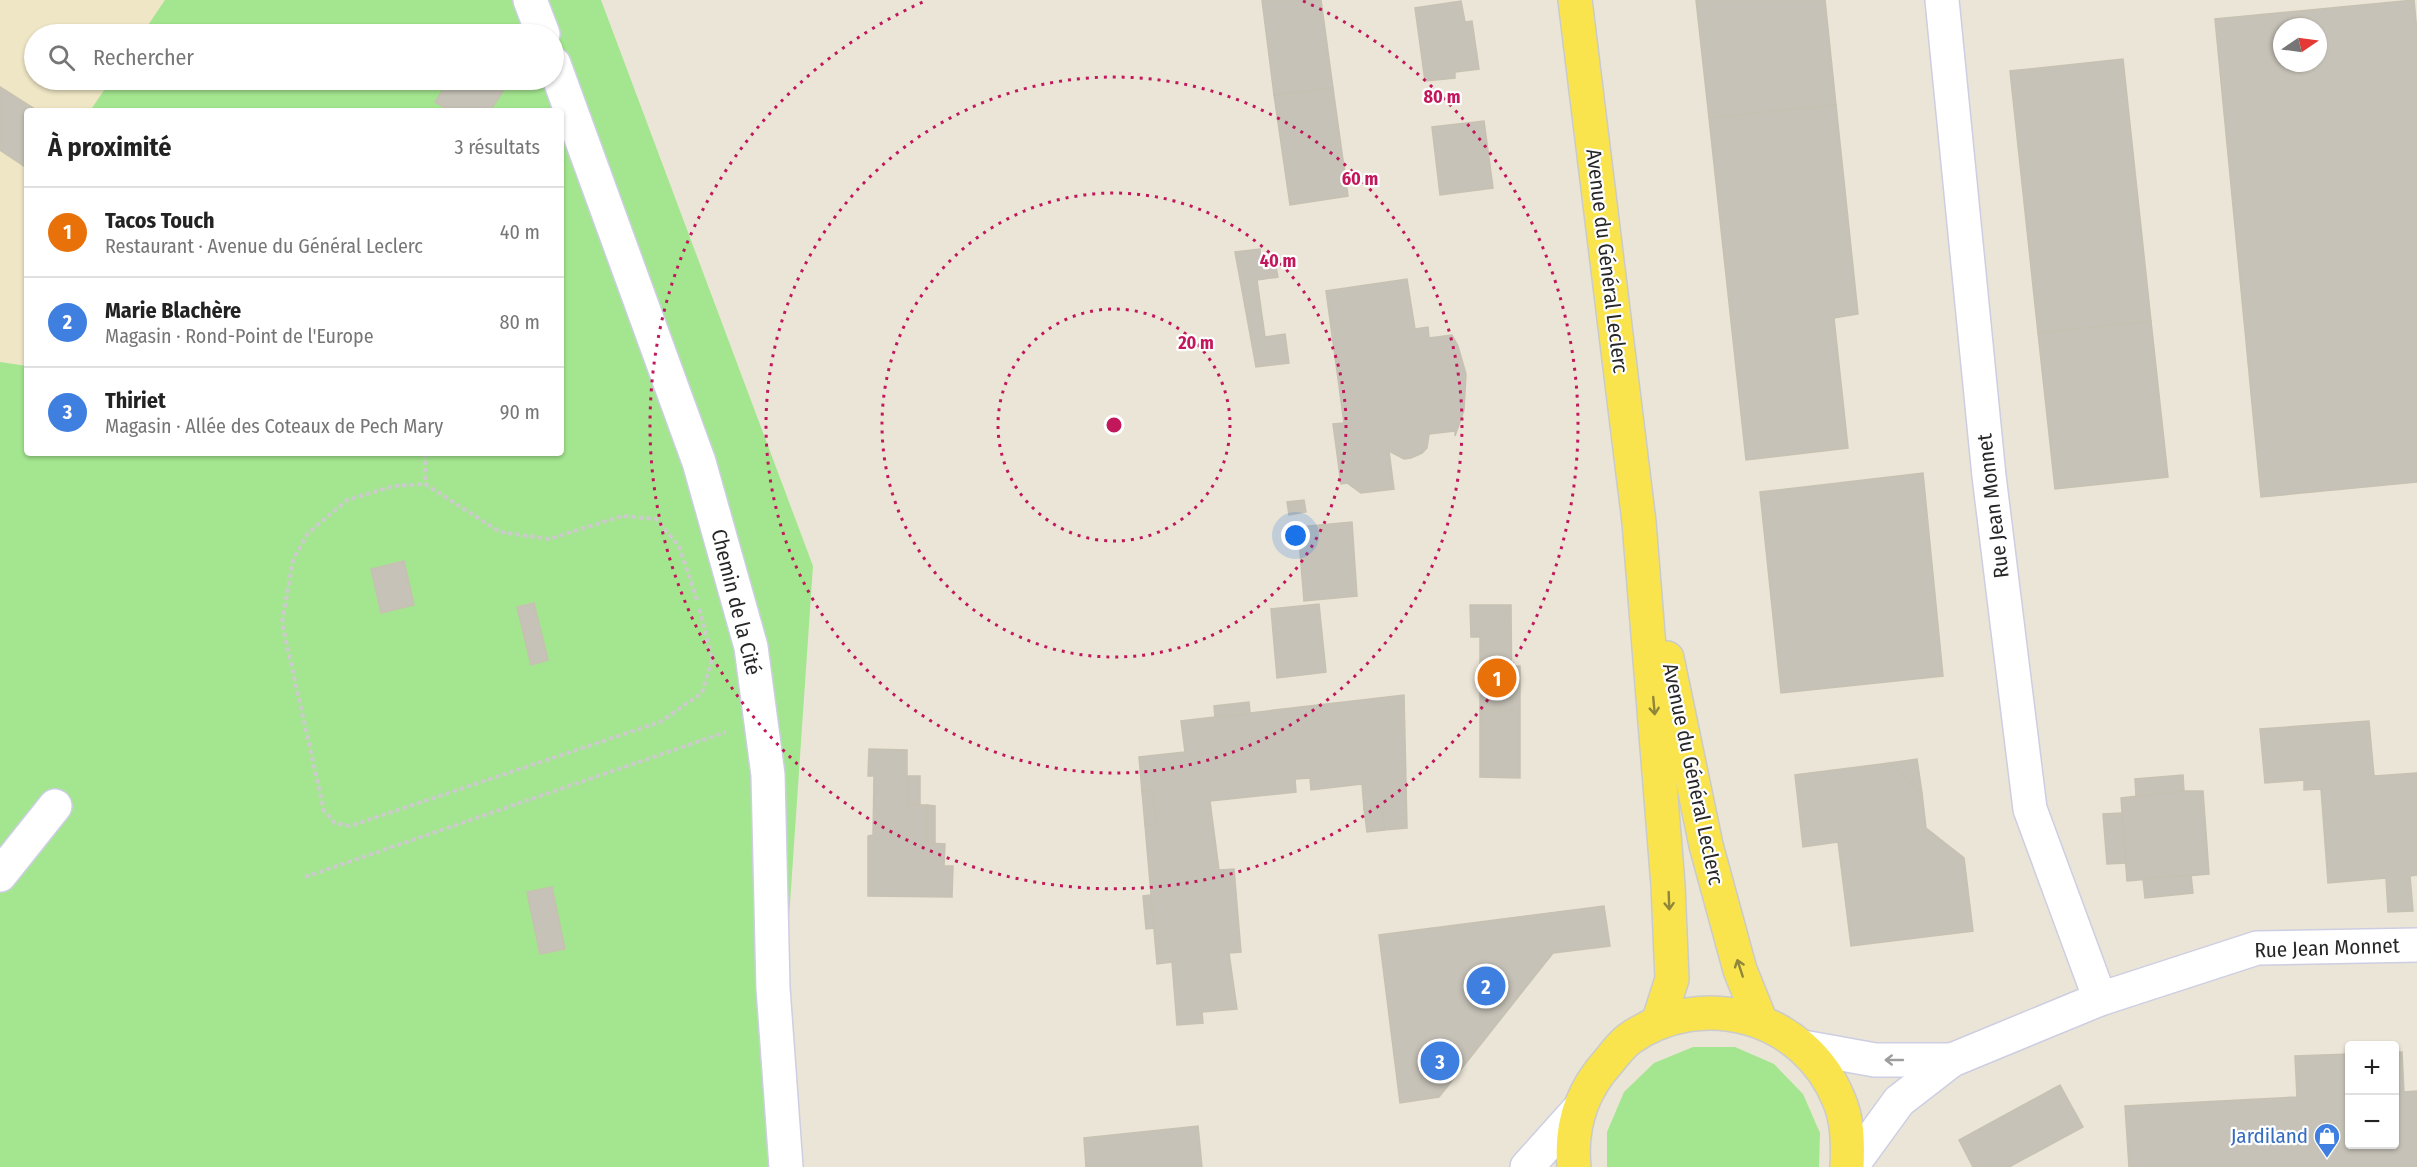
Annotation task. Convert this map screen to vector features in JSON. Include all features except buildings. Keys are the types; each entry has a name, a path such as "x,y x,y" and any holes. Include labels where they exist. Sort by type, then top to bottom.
{"main road":[{"name":"Avenue du Général Leclerc","path":"1575,0 1639,522 1668,885 1672,979 1658,1023"},
{"name":"Avenue du Général Leclerc","path":"1639,522 1706,845 1740,970 1761,1022"},
{"path":"1574,1167 1574,1130 1579,1109 1593,1078 1621,1047 1628,1040 1658,1023 1691,1014 1724,1013 1761,1022 1777,1030 1803,1047 1826,1075 1839,1101 1848,1140 1849,1167"}],"street":[{"path":"530,0 539,24"},
{"name":"Rue Jean Monnet","path":"1942,0 1989,476 2030,809 2100,999"},
{"name":"Chemin de la Cité","path":"563,90 699,462 751,647 768,775 772,988 786,1167"},
{"path":"0,875 55,806"},
{"name":"Rue Jean Monnet","path":"1849,1167 1899,1101 1952,1060 2100,999 2257,948 2417,945"},
{"name":"Rue Jean Monnet","path":"1803,1047 1875,1060 1952,1060"},
{"path":"1527,1167 1579,1109"}],"path":[{"path":"425,456 425,484"},
{"path":"425,484 500,531 549,539 622,516 656,519 679,546 697,601 712,659 702,693 660,722 350,826 334,823 324,811 282,623 293,560 308,533 347,500 394,486 425,484"},
{"path":"697,601 705,599"},
{"path":"305,877 761,720"}],"shaded area":[{"path":"0,0 165,0 149,24 24,24 24,90 104,90 92,108 24,108 24,366 0,362"}],"green space":[{"path":"165,0 601,0 813,566 772,1167 0,1167 0,362 24,366 24,456 564,456 564,108 92,108 104,90 564,90 564,24 149,24"},
{"path":"1693,1047 1735,1047 1774,1064 1803,1094 1820,1133 1819,1167 1607,1167 1607,1132 1624,1092 1654,1063"}],"place":[{"name":"Tacos Touch","path":"1497,678"},
{"name":"Marie Blachère","path":"1486,986"},
{"name":"Thiriet","path":"1440,1061"},
{"name":"Jardiland","path":"2327,1159"}]}
